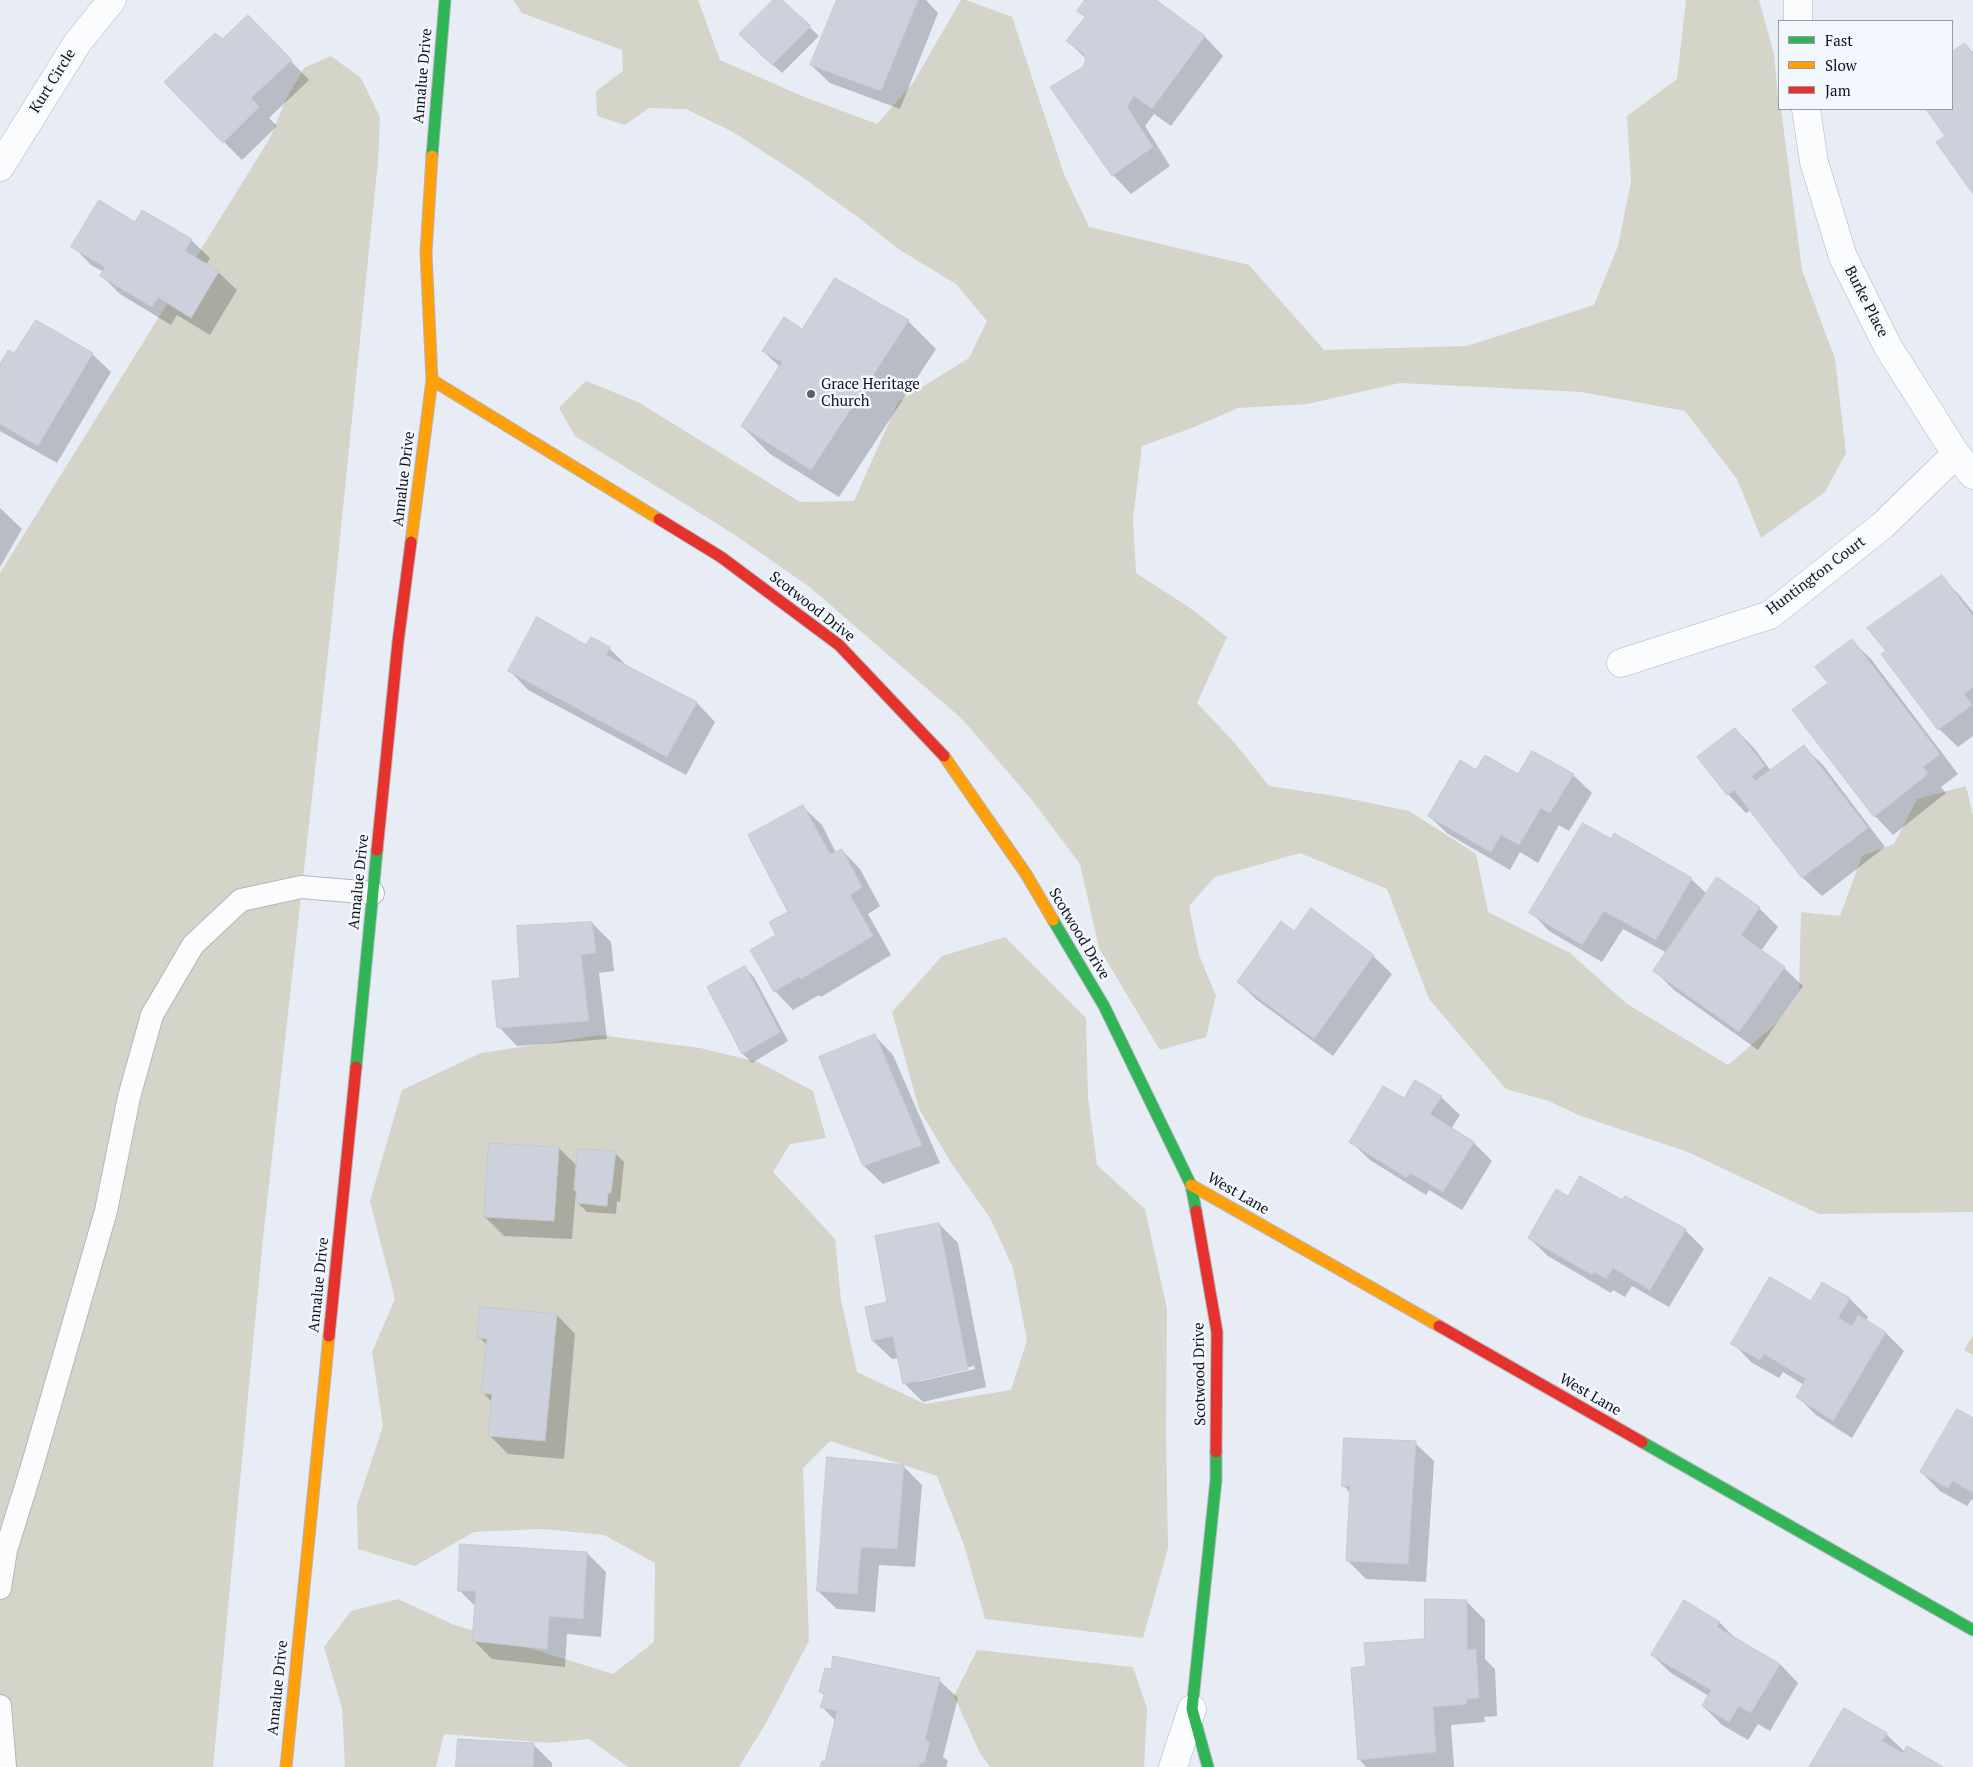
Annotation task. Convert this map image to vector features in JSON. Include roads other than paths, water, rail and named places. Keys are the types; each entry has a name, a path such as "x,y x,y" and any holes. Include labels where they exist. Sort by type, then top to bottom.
{"street":[{"name":"Kurt Circle","path":"0,167 78,42 112,0"},
{"name":"Annalue Drive","path":"286,1767 398,642 432,380 426,253 435,102 445,0"},
{"path":"1798,0 1798,20"},
{"name":"Burke Place","path":"1806,110 1814,162 1842,257 1888,346 1956,454 1973,475"},
{"name":"Scotwood Drive","path":"432,380 721,557 839,645 941,752 1026,874 1104,1006 1191,1185 1218,1332 1216,1480 1192,1709 1208,1767"},
{"name":"Huntington Court","path":"1622,663 1770,615 1883,525 1956,454"},
{"name":"West Lane","path":"1191,1185 1973,1630"},
{"path":"1173,1767 1192,1709"}],"lane":[{"path":"0,1588 6,1550 106,1210 130,1097 152,1015 194,945 241,900 301,887 373,893"},
{"path":"0,1706 5,1767"}],"place":[{"name":"Grace Heritage Church","path":"811,394"}]}
